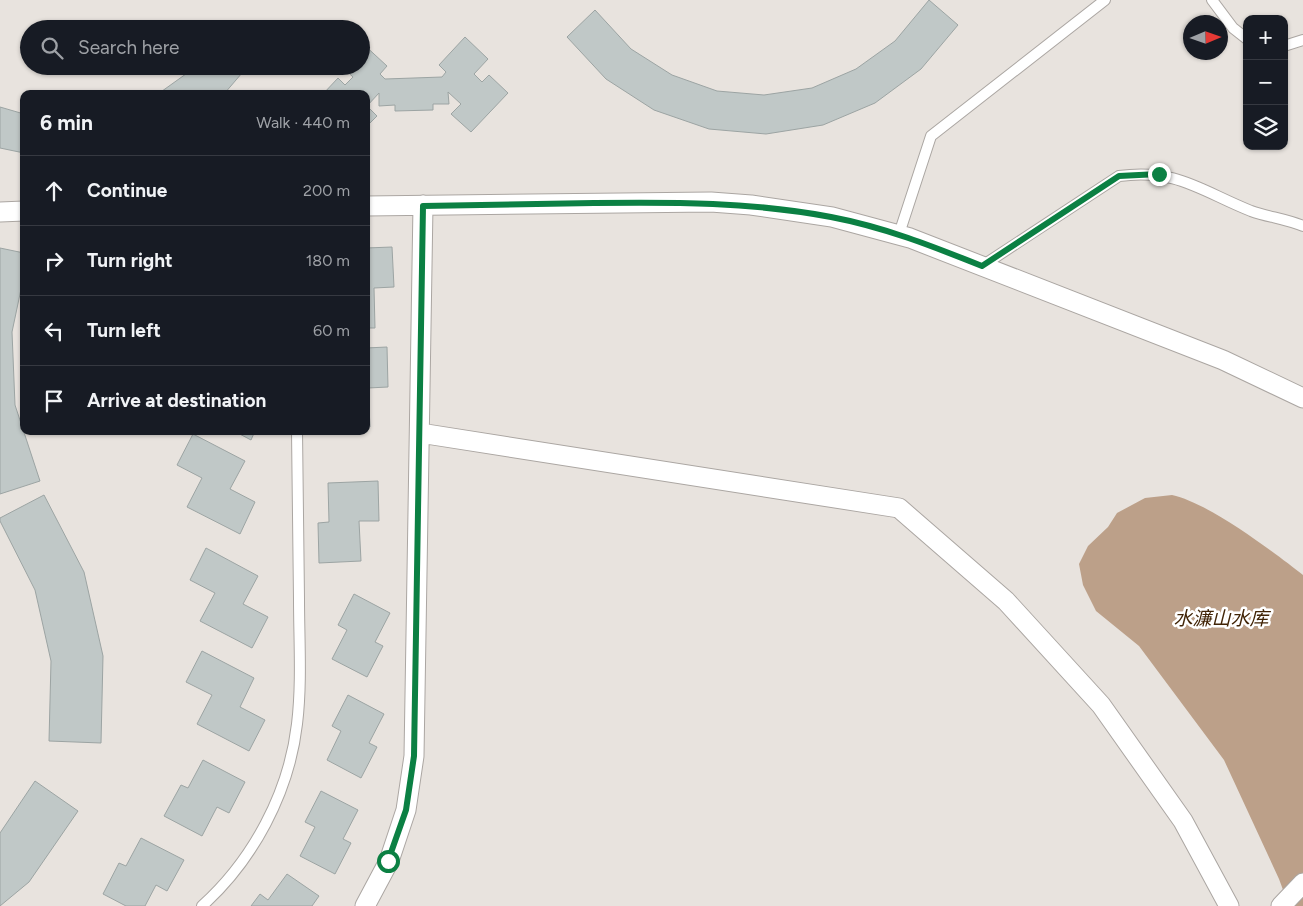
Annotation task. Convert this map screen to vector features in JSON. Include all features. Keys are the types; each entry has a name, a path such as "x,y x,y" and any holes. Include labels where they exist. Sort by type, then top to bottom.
{"street":[{"path":"370,206 711,202 792,210 832,217 899,234 1223,360 1303,398"},
{"path":"365,906 388,861 406,810 414,756 423,206"},
{"path":"0,212 20,211"},
{"path":"420,433 899,508 1006,600 1101,705 1183,821 1229,906"},
{"path":"1281,906 1303,883"}],"lane":[{"path":"899,234 931,136 1105,0"},
{"path":"1212,0 1233,28 1243,36"},
{"path":"1288,45 1303,40"},
{"path":"982,266 1119,176 1139,173 1179,178 1253,211 1303,226"},
{"path":"202,906 217,893 247,856 270,815 287,771 297,725 299,677 297,435"}],"water":[{"name":"水濂山水库","path":"1172,495 1187,500 1222,518 1258,541 1303,575 1303,906 1289,906 1279,879 1224,760 1139,646 1096,611 1083,585 1079,564 1088,546 1108,527 1117,513 1145,498"}],"building":[{"path":"929,0 958,25 921,69 875,103 823,125 766,134 709,129 654,110 606,79 567,37 595,10 631,49 672,75 717,91 764,95 812,88 856,69 895,41"},
{"path":"465,37 488,59 474,74 482,82 489,75 508,93 471,132 451,114 461,104 448,92 449,104 433,104 433,110 395,111 395,105 379,106 379,93 370,103 370,90 327,90 338,78 345,85 353,77 351,75 370,75 370,50 387,66 380,74 385,79 442,77 446,72 439,65"},
{"path":"184,75 240,75 227,90 164,90"},
{"path":"0,107 20,113 20,152 0,148"},
{"path":"370,109 377,116 370,123"},
{"path":"392,247 394,287 374,288 375,328 370,328 370,248"},
{"path":"0,248 20,252 20,294 12,332 15,405 20,420 20,435 25,435 40,481 0,494"},
{"path":"387,347 388,387 370,388 370,348"},
{"path":"192,435 245,461 230,489 255,502 240,534 187,507 202,478 177,465"},
{"path":"242,435 253,435 251,440"},
{"path":"378,481 379,521 359,521 361,561 319,563 318,523 329,522 328,483"},
{"path":"44,495 84,572 103,656 101,743 49,741 51,661 35,590 0,521 0,518"},
{"path":"206,548 258,576 243,604 268,617 252,648 200,621 215,593 190,580"},
{"path":"354,594 390,613 375,642 383,646 367,677 332,659 347,630 338,625"},
{"path":"202,651 254,678 240,707 265,720 249,751 197,724 212,695 186,682"},
{"path":"348,695 384,714 369,743 377,747 361,778 327,760 341,731 332,726"},
{"path":"203,760 245,782 229,813 217,807 202,836 164,816 181,785 188,788"},
{"path":"35,781 78,811 29,882 0,906 0,833"},
{"path":"321,791 358,810 343,839 351,843 335,874 300,856 315,827 305,822"},
{"path":"141,838 184,860 167,891 156,885 145,906 126,906 103,894 119,863 126,866"},
{"path":"287,874 319,896 312,906 251,906 260,894 268,900"}],"route":[{"path":"388,861 406,810 414,756 423,206 670,202 752,205 832,217 871,226 910,238 982,266 1119,176 1139,173 1159,174"}]}
